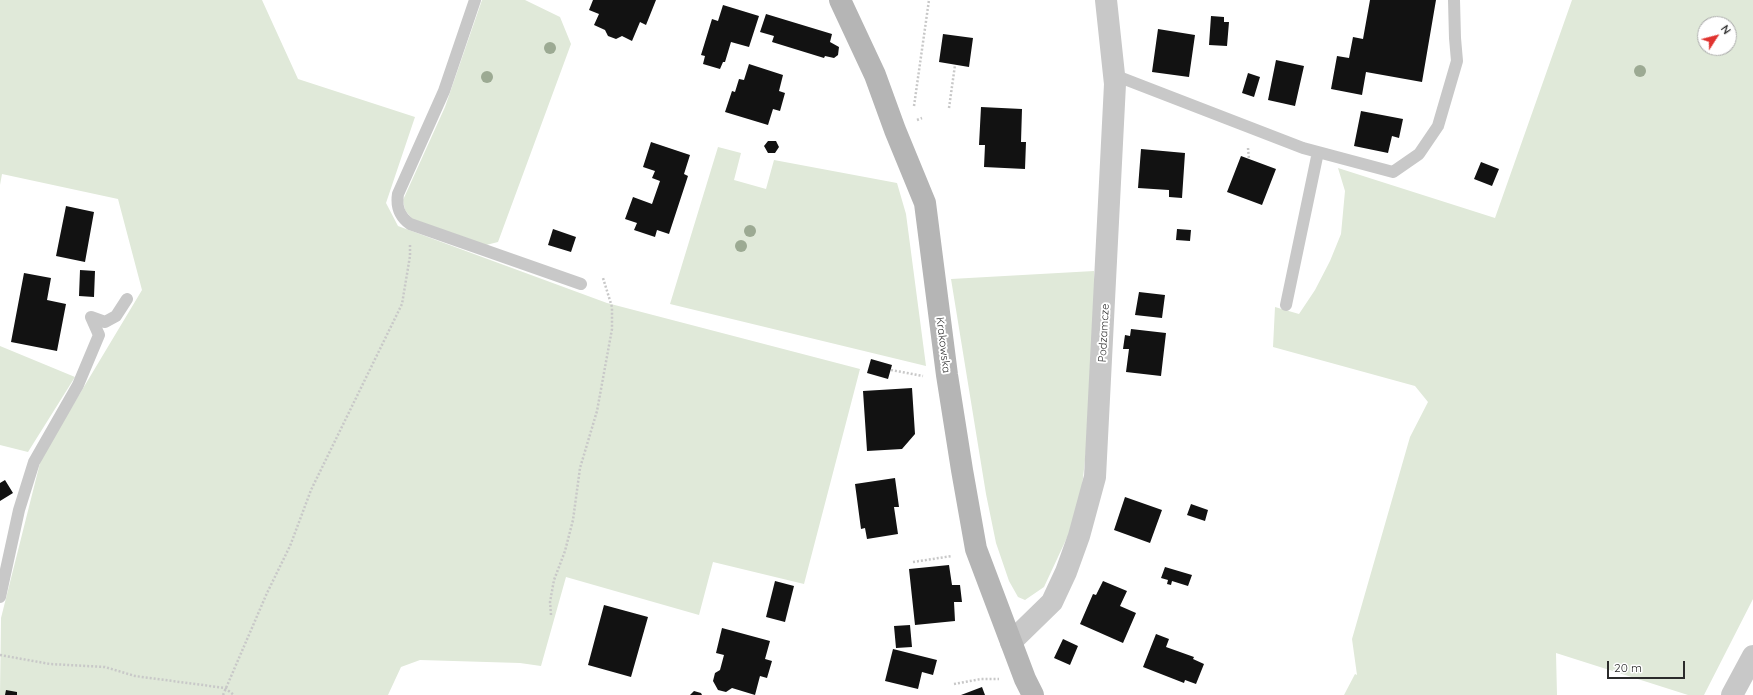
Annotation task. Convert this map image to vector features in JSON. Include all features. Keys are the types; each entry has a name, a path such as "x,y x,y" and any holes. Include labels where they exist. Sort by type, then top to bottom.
{"street":[{"name":"Krakowska","path":"840,0 874,75 894,130 925,203 947,375 976,549 1025,679 1033,695"},
{"name":"Podzamcze","path":"1011,642 1052,602 1066,572 1079,536 1095,477 1103,351 1115,84 1106,0"},
{"path":"1732,695 1753,656"}],"lane":[{"path":"475,0 444,92 398,194 397,205 399,211 402,218 410,224 581,284"},
{"path":"1114,75 1303,148 1393,172 1419,154 1438,126 1457,61 1454,38 1454,0"},
{"path":"1286,305 1318,152"},
{"path":"0,597 19,510 34,462 78,385 99,335 91,317 105,322 116,316 127,299"}],"path":[{"path":"916,93 929,0"},
{"path":"949,108 955,65"},
{"path":"223,695 267,593 290,546 311,490 402,304 410,256 410,224"},
{"path":"551,615 550,602 554,580 565,551 573,520 580,468 597,411 610,341 612,307 603,278"},
{"path":"890,370 927,377"},
{"path":"913,562 948,557"},
{"path":"0,655 50,664 105,667 135,676 225,688 234,695"},
{"path":"954,684 981,679 1002,679"}],"green space":[{"path":"0,0 262,0 298,79 415,117 386,203 398,226 607,303 860,369 804,584 713,562 699,615 566,577 541,666 520,663 420,660 401,667 388,695 0,695 1,618 42,455 142,290 118,199 2,174 0,185"},
{"path":"482,0 525,0 560,17 571,44 498,242 486,245 413,220 405,210 403,200 445,107"},
{"path":"1572,0 1753,0 1753,599 1704,695 1688,695 1556,653 1557,695 1344,695 1355,674 1357,675 1352,639 1410,437 1428,402 1415,386 1273,347 1275,307 1299,314 1315,290 1330,261 1341,234 1345,191 1338,168 1495,218"},
{"path":"718,147 741,153 734,180 766,189 774,160 897,183 906,214 926,366 670,304"},
{"path":"1094,271 1095,299 1090,415 1081,496 1071,529 1044,587 1025,600 1018,597 1009,581 996,543 986,494 951,279"},
{"path":"0,346 75,377 28,452 0,445"}],"building":[{"path":"593,0 656,0 646,25 640,22 632,41 622,36 616,39 608,36 605,30 594,25 599,14 589,10"},
{"path":"1370,0 1436,0 1422,82 1366,72 1362,95 1331,89 1337,56 1349,58 1353,37 1363,39"},
{"path":"723,5 759,16 749,47 731,42 725,62 723,62 720,69 703,64 705,56 701,55 712,19 718,21"},
{"path":"766,14 832,34 830,42 839,47 838,55 834,58 825,56 824,58 772,42 774,36 760,32"},
{"path":"1211,16 1224,17 1224,22 1229,22 1227,46 1209,45"},
{"path":"1158,29 1195,35 1189,77 1152,72"},
{"path":"943,34 973,38 969,67 939,62"},
{"path":"1276,60 1304,66 1295,106 1268,100"},
{"path":"749,64 783,75 779,91 785,93 780,111 773,109 768,125 725,112 732,91 735,92 739,79 744,80"},
{"path":"1248,73 1260,77 1254,97 1242,93"},
{"path":"981,107 1022,109 1021,142 1026,142 1025,169 984,167 985,145 979,145"},
{"path":"1361,111 1403,119 1399,138 1392,136 1388,153 1354,146"},
{"path":"768,141 776,141 779,147 775,153 768,153 764,146"},
{"path":"651,142 690,155 684,174 688,176 669,234 657,230 655,237 634,230 637,223 625,219 633,197 652,204 660,181 652,178 655,171 643,167"},
{"path":"1141,149 1185,153 1182,198 1169,197 1169,190 1138,188"},
{"path":"1241,156 1276,169 1262,205 1227,192"},
{"path":"1481,162 1499,169 1492,186 1474,179"},
{"path":"66,206 94,212 85,262 56,256"},
{"path":"553,229 576,237 571,252 548,245"},
{"path":"1177,229 1191,230 1190,241 1176,240"},
{"path":"80,270 95,271 94,297 79,296"},
{"path":"24,273 51,278 47,300 66,304 57,351 11,342"},
{"path":"1139,292 1165,295 1162,318 1135,315"},
{"path":"1131,329 1166,333 1161,376 1126,372 1129,349 1123,349 1125,335 1130,336"},
{"path":"871,359 892,365 888,379 867,373"},
{"path":"912,388 915,434 902,449 867,451 863,391"},
{"path":"895,478 899,507 894,507 898,534 867,539 865,528 861,529 855,484"},
{"path":"5,480 13,493 0,501 0,483"},
{"path":"1125,497 1162,510 1150,543 1114,530"},
{"path":"1191,504 1208,510 1205,521 1187,515"},
{"path":"949,565 952,585 960,585 962,602 954,602 955,621 915,625 909,569"},
{"path":"1165,567 1192,575 1188,586 1172,581 1171,585 1167,584 1168,580 1161,578"},
{"path":"775,581 794,586 785,622 766,617"},
{"path":"1103,581 1127,591 1120,606 1136,613 1123,643 1080,624 1093,594 1096,595"},
{"path":"604,605 648,617 631,677 588,665"},
{"path":"910,625 912,647 896,648 894,626"},
{"path":"722,628 770,641 765,659 772,661 767,678 760,676 755,695 732,688 726,692 718,690 713,681 715,673 720,670 724,655 716,653"},
{"path":"1156,634 1169,639 1166,647 1194,657 1193,659 1204,664 1196,684 1185,680 1184,683 1143,667"},
{"path":"1063,639 1078,646 1070,665 1054,658"},
{"path":"893,649 937,660 933,675 922,672 918,689 885,681"},
{"path":"982,687 985,695 961,695"},
{"path":"6,690 17,692 17,695 5,695"},
{"path":"694,691 701,693 702,695 690,695"}]}
